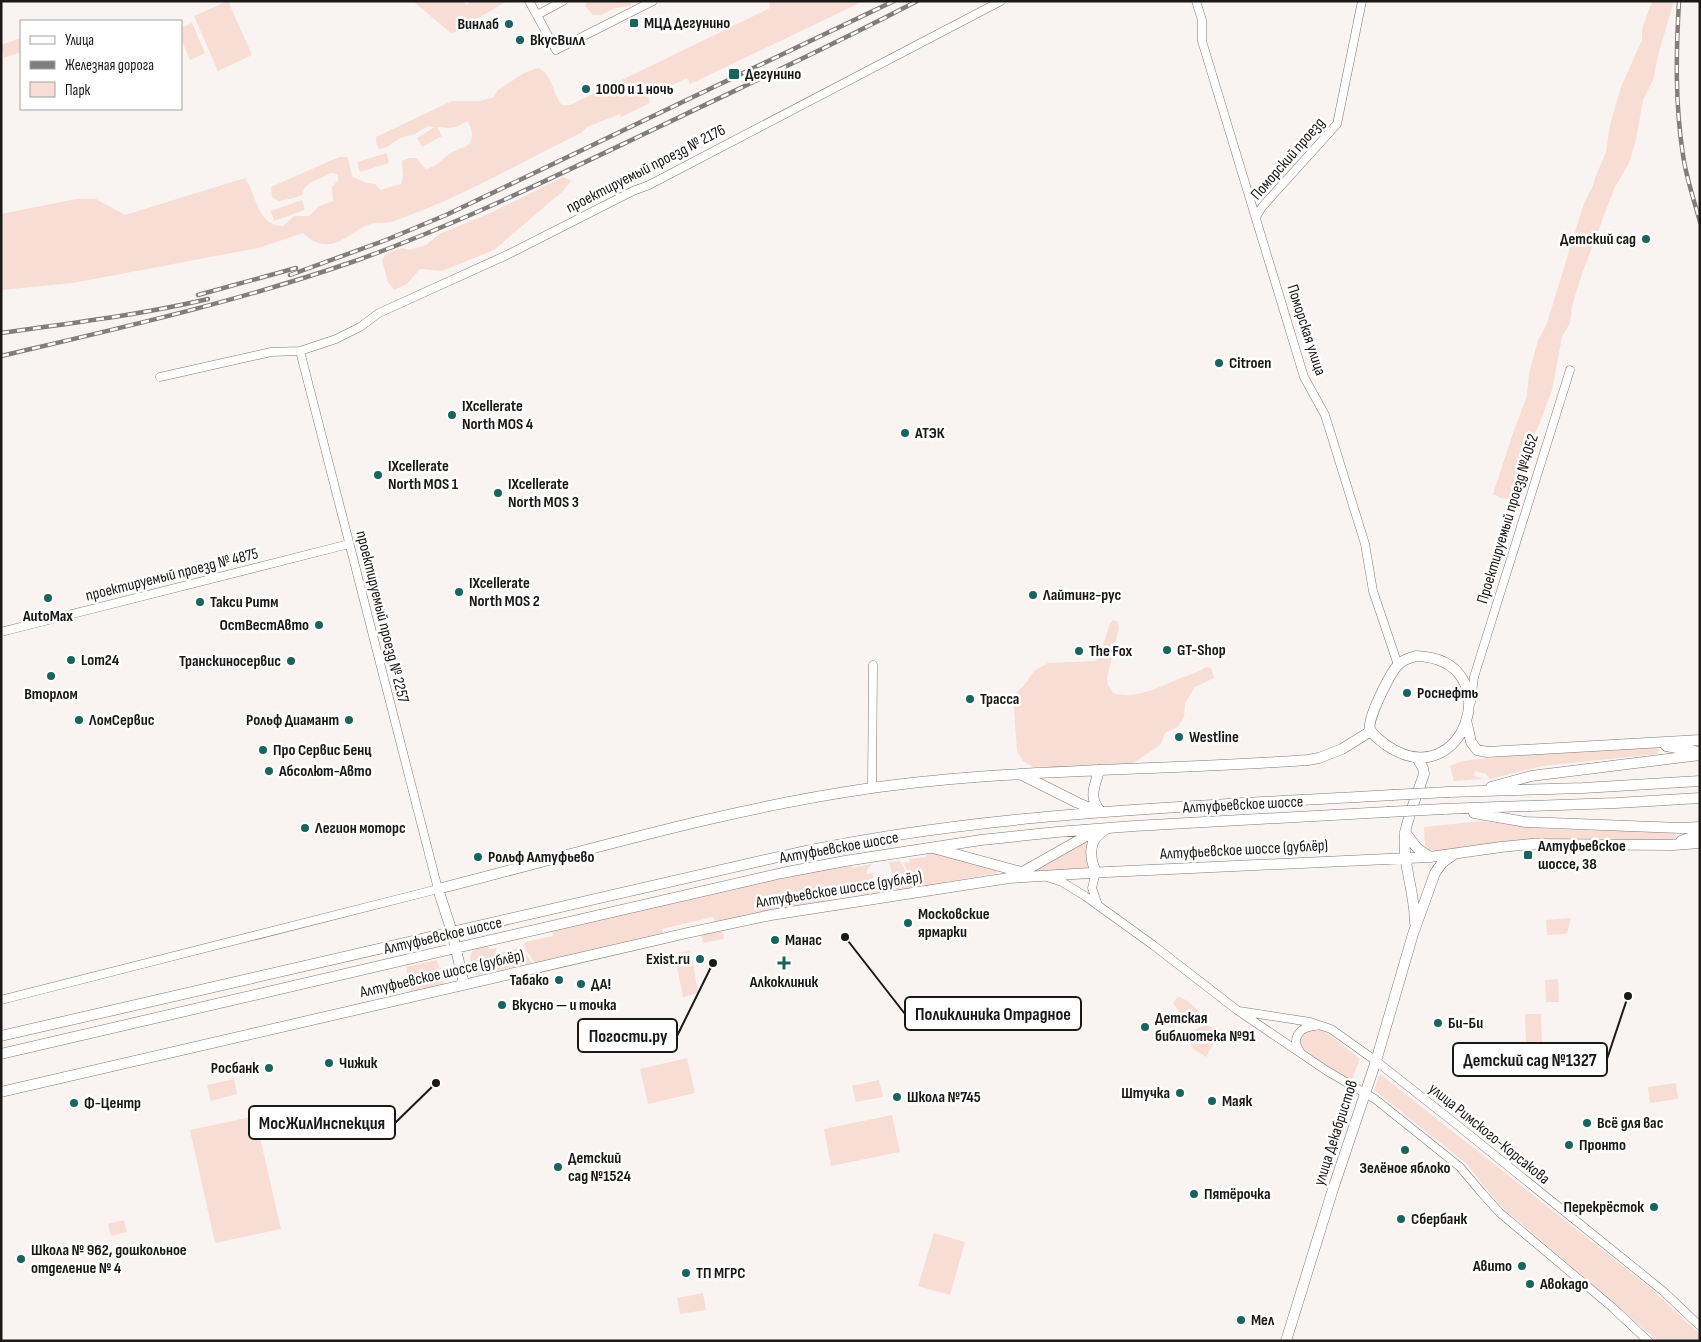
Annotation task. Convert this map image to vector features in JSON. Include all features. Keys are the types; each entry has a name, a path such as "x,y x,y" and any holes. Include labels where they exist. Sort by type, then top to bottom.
{"main road":[{"path":"1467,724 1451,745 1436,755 1427,758 1417,758 1397,752 1376,737 1371,730 1370,724 1372,715 1398,665 1406,659 1416,656 1431,657 1446,662 1458,674 1466,686 1471,702 1467,724 1471,742 1477,750 1487,752 1700,740"},
{"path":"464,984 452,932 438,890 720,817 778,804 872,788 1018,774 1308,760 1342,749 1371,730"},
{"path":"1640,744 1685,749 1700,753"},
{"path":"1652,761 1700,744"},
{"path":"1461,792 1494,787 1524,777 1700,753"},
{"path":"1417,758 1424,774 1405,832 1417,848 1430,857"},
{"path":"1099,770 1092,794 1095,804 1100,811"},
{"path":"1018,774 1078,804 1100,811"},
{"name":"Алтуфьевское шоссе","path":"1,1036 839,844 979,823 1100,811 1449,792 1614,787 1700,781"},
{"name":"Алтуфьевское шоссе","path":"1,1054 801,869 930,847 1004,837 1109,828 1443,809 1616,804 1700,798"},
{"path":"1456,809 1526,822 1670,828 1700,827"},
{"path":"1096,872 1090,854 1092,844 1098,835 1109,828"},
{"path":"1009,878 1023,873 1084,836 1109,828"},
{"path":"1670,828 1700,834"},
{"name":"улица Декабристов","path":"1405,832 1406,858 1415,913 1413,934"},
{"path":"1661,845 1676,843 1700,834"},
{"name":"Алтуфьевское шоссе (дублёр)","path":"1,1092 464,984 771,916 1009,878 1096,872 1430,857 1530,844 1661,845 1700,843"},
{"path":"930,847 1023,873 1043,876"},
{"name":"улица Декабристов","path":"1286,1341 1376,1061 1413,934 1438,868 1450,857 1459,853"}],"street":[{"path":"529,1 556,50 653,1"},
{"path":"536,14 563,1"},
{"name":"проектируемый проезд № 2176","path":"160,377 271,352 300,351 336,339 379,313 499,259 633,191 649,185 1000,1"},
{"name":"Поморская улица","path":"1196,1 1202,20 1202,41 1304,377 1324,415 1365,544 1373,591 1398,665"},
{"name":"Поморский проезд","path":"1256,217 1262,207 1337,124 1362,1"},
{"name":"проектируемый проезд № 2257","path":"300,351 438,890"},
{"name":"Проектируемый проезд №4052","path":"1471,702 1474,677 1570,370"},
{"name":"проектируемый проезд № 4875","path":"1,632 349,544"},
{"path":"872,788 873,665"},
{"name":"Проектируемый проезд №4052","path":"1466,686 1474,677"},
{"path":"1096,872 1092,880 1092,892 1102,907"},
{"path":"1043,876 1062,882 1102,907 1237,1010 1304,1056 1375,1099 1460,1167 1500,1213 1612,1307 1648,1341"},
{"path":"1,1000 438,890"},
{"name":"улица Римского-Корсакова","path":"1237,1010 1310,1022 1331,1030 1376,1061 1663,1291 1700,1326"},
{"path":"1304,1056 1299,1051 1297,1045 1297,1034 1306,1028 1322,1026"}],"green space":[{"path":"228,1 252,55 218,71 194,16"},
{"path":"416,1 463,1 466,5 472,1 507,1 452,34 415,3"},
{"path":"587,1 634,1 630,6 615,8 601,15 593,15 585,6"},
{"path":"864,1 690,84 687,78 648,97 650,103 621,117 620,114 587,127 581,133 442,202 394,221 374,223 366,226 335,243 319,243 303,233 258,248 73,283 1,290 1,214 76,199 96,199 125,215 245,178 263,215 274,225 283,226 294,216 309,216 319,206 333,201 332,186 338,181 338,174 330,173 310,183 302,195 279,201 272,197 271,187 339,157 347,157 353,177 375,184 380,190 401,184 403,177 402,161 416,158 426,169 435,165 450,153 467,146 472,135 468,121 450,128 437,127 442,136 422,147 417,138 435,127 428,126 415,134 400,138 387,147 379,149 376,142 376,137 452,101 480,101 494,97 498,90 524,73 538,68 550,79 562,105 570,105 770,8 769,2"},
{"path":"1652,1 1674,1 1658,55 1654,78 1643,100 1636,140 1629,163 1614,189 1582,274 1572,306 1570,323 1562,337 1552,390 1532,439 1523,469 1522,482 1513,499 1501,498 1493,494 1527,396 1529,373 1538,340 1546,326 1584,203 1593,186 1606,152 1610,125 1621,87 1642,40 1642,29"},
{"path":"192,23 205,53 190,60 182,41 182,28"},
{"path":"20,38 20,52 4,58 1,45"},
{"path":"387,153 389,163 360,172 357,162"},
{"path":"563,177 571,181 564,190 494,250 442,271 420,269 407,284 394,290 388,282 382,260 386,254 402,248 409,250 426,245 439,234 488,214"},
{"path":"302,200 305,210 274,221 271,211"},
{"path":"1113,620 1117,621 1119,628 1107,678 1108,685 1113,693 1130,695 1147,692 1206,667 1211,668 1214,678 1195,687 1185,703 1184,717 1178,727 1166,732 1160,745 1132,764 1033,767 1023,761 1017,751 1013,696 1034,671 1048,663 1095,661 1099,658 1110,623"},
{"path":"1657,747 1660,750 1657,754 1542,766 1490,779 1486,774 1475,771 1474,776 1484,779 1454,781 1450,766 1477,759 1494,758 1494,755"},
{"path":"1481,821 1545,829 1664,832 1675,834 1676,836 1675,839 1666,841 1549,839 1516,841 1437,853 1429,850 1425,844 1424,827"},
{"path":"1089,837 1086,853 1088,868 1036,872 1035,870"},
{"path":"926,852 996,870 997,873 917,887 903,863 910,862 909,859 926,857"},
{"path":"900,861 911,881 892,874 889,862"},
{"path":"851,863 852,868 872,864 867,872 867,874 873,873 869,894 862,896 860,890 824,896 825,901 770,910 716,922 713,917 662,929 663,933 535,963 524,947 525,942 553,936 552,930"},
{"path":"893,877 913,884 915,887 896,890"},
{"path":"883,879 892,885 893,891 872,894 871,888 875,880"},
{"path":"1571,918 1567,934 1547,935 1546,920"},
{"path":"722,931 724,939 703,943 701,935"},
{"path":"488,945 489,949 497,948 489,968 490,973 476,975 471,965 471,953 476,948"},
{"path":"522,949 532,963 493,972 499,953"},
{"path":"689,951 691,953 698,991 695,994 683,997 675,956 678,953"},
{"path":"437,960 441,974 409,981 406,967"},
{"path":"442,978 444,985 412,994 410,986"},
{"path":"1558,979 1559,1002 1546,1002 1545,980"},
{"path":"1178,997 1188,1001 1197,1009 1201,1015 1198,1020 1188,1018 1177,1009 1173,1003"},
{"path":"1525,1014 1541,1014 1542,1042 1526,1043"},
{"path":"1204,1025 1219,1029 1220,1032 1206,1057 1192,1048 1188,1033"},
{"path":"1317,1029 1327,1033 1360,1059 1351,1081 1302,1051 1298,1042 1301,1035 1307,1031"},
{"path":"687,1058 695,1093 648,1104 640,1069"},
{"path":"1380,1074 1648,1286 1700,1334 1700,1341 1658,1341 1503,1208 1467,1164 1374,1090"},
{"path":"234,1079 237,1094 211,1101 207,1085"},
{"path":"879,1080 883,1097 856,1102 852,1086"},
{"path":"1676,1083 1678,1099 1650,1103 1648,1087"},
{"path":"892,1115 900,1152 831,1166 824,1129"},
{"path":"255,1116 281,1229 215,1243 190,1130"},
{"path":"124,1220 127,1232 111,1236 108,1224"},
{"path":"934,1233 965,1242 950,1295 918,1286"},
{"path":"703,1293 706,1310 680,1314 677,1298"}],"railway":[{"path":"290,275 386,240 446,215 894,1"},
{"path":"1,356 135,324 268,289 395,246 549,179 823,49 917,1"},
{"path":"1679,1 1677,98 1680,136 1684,163 1700,222"},
{"path":"198,295 296,268"},
{"path":"1,333 131,314 208,299"}],"place":[{"name":"МЦД Дегунино","path":"634,23"},
{"name":"Винлаб","path":"509,24"},
{"name":"ВкусВилл","path":"520,40"},
{"name":"Дегунино","path":"734,74"},
{"name":"1000 и 1 ночь","path":"586,89"},
{"name":"Детский сад","path":"1646,239"},
{"name":"Citroen","path":"1219,363"},
{"name":"IXcellerate North MOS 4","path":"452,415"},
{"name":"АТЭК","path":"905,433"},
{"name":"IXcellerate North MOS 1","path":"378,475"},
{"name":"IXcellerate North MOS 3","path":"498,493"},
{"name":"IXcellerate North MOS 2","path":"459,592"},
{"name":"Лайтинг-рус","path":"1033,595"},
{"name":"AutoMax","path":"48,598"},
{"name":"Такси Ритм","path":"200,602"},
{"name":"ОстВестАвто","path":"319,625"},
{"name":"GT-Shop","path":"1167,650"},
{"name":"The Fox","path":"1079,651"},
{"name":"Lom24","path":"71,660"},
{"name":"Транскиносервис","path":"291,661"},
{"name":"Вторлом","path":"51,676"},
{"name":"Роснефть","path":"1407,693"},
{"name":"Трасса","path":"970,699"},
{"name":"ЛомСервис","path":"79,720"},
{"name":"Рольф Диамант","path":"349,720"},
{"name":"Westline","path":"1179,737"},
{"name":"Про Сервис Бенц","path":"263,750"},
{"name":"Абсолют-Авто","path":"269,771"},
{"name":"Легион моторс","path":"305,828"},
{"name":"Алтуфьевское шоссе, 38","path":"1528,855"},
{"name":"Рольф Алтуфьево","path":"478,857"},
{"name":"Московские ярмарки","path":"908,923"},
{"name":"Поликлиника Отрадное","path":"845,937"},
{"name":"Манас","path":"775,940"},
{"name":"Exist.ru","path":"700,959"},
{"name":"Погости.ру","path":"713,963"},
{"name":"Алкоклиник","path":"784,963"},
{"name":"Табако","path":"559,980"},
{"name":"ДА!","path":"581,984"},
{"name":"Детский сад №1327","path":"1628,996"},
{"name":"Вкусно — и точка","path":"502,1005"},
{"name":"Би-Би","path":"1438,1023"},
{"name":"Детская библиотека №91","path":"1145,1027"},
{"name":"Чижик","path":"329,1063"},
{"name":"Росбанк","path":"269,1068"},
{"name":"МосЖилИнспекция","path":"436,1083"},
{"name":"Штучка","path":"1180,1093"},
{"name":"Школа №745","path":"897,1097"},
{"name":"Маяк","path":"1212,1101"},
{"name":"Ф-Центр","path":"74,1103"},
{"name":"Всё для вас","path":"1587,1123"},
{"name":"Пронто","path":"1569,1145"},
{"name":"Зелёное яблоко","path":"1405,1150"},
{"name":"Детский сад №1524","path":"558,1167"},
{"name":"Пятёрочка","path":"1194,1194"},
{"name":"Перекрёсток","path":"1654,1207"},
{"name":"Сбербанк","path":"1401,1219"},
{"name":"Школа № 962, дошкольное отделение № 4","path":"21,1259"},
{"name":"Авито","path":"1522,1266"},
{"name":"ТП МГРС","path":"686,1273"},
{"name":"Авокадо","path":"1530,1284"},
{"name":"Мел","path":"1241,1320"}]}
